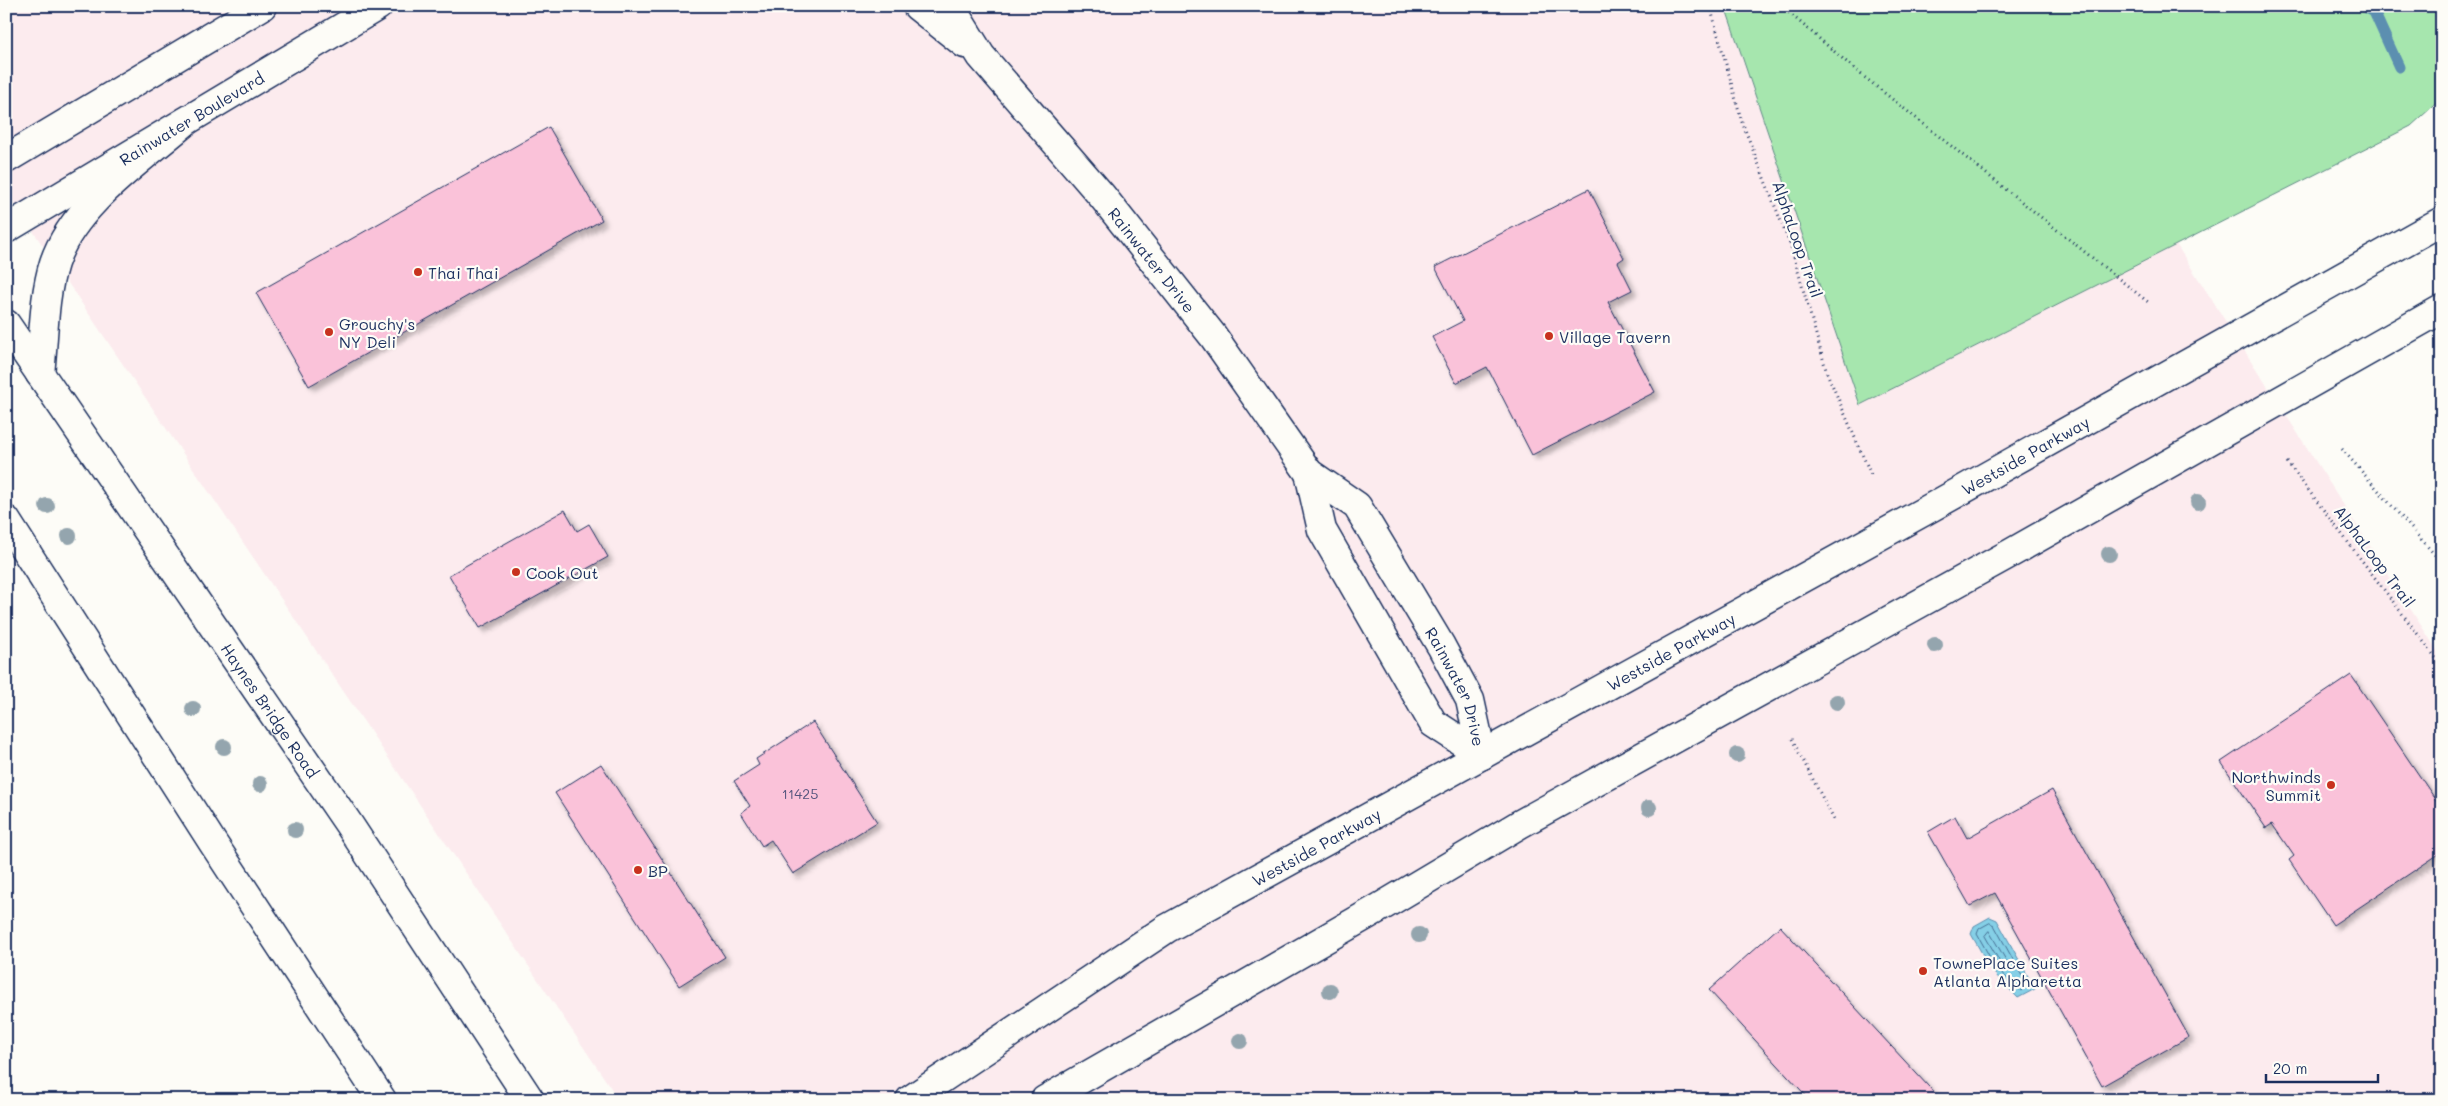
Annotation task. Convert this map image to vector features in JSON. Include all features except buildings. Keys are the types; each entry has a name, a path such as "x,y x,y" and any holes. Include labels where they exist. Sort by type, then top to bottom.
{"main road":[{"path":"6,159 262,6"},
{"name":"Rainwater Boulevard","path":"6,229 378,6"},
{"name":"Rainwater Drive","path":"918,6 981,56"},
{"name":"Rainwater Drive","path":"950,6 981,56 1102,196 1213,336 1309,473 1357,506 1441,646 1470,700 1482,756"},
{"path":"40,374 47,301 54,264 70,229 99,196 185,122"},
{"name":"Westside Parkway","path":"910,1100 1166,929 1906,522 2442,221"},
{"path":"1045,1100 1379,908 1520,824 2011,553 2442,309"},
{"name":"Haynes Bridge Road","path":"6,324 348,824 530,1098"},
{"name":"Rainwater Drive","path":"1309,473 1322,530 1433,723 1482,756"},
{"path":"6,520 213,843 382,1100"}],"path":[{"name":"AlphaLoop Trail","path":"1710,6 1742,122 1791,247 1827,373 1872,477"},
{"path":"1781,6 1863,76 2148,302"},
{"path":"2342,449 2442,563"},
{"name":"AlphaLoop Trail","path":"2288,462 2442,666"},
{"path":"1792,739 1834,820"}],"shaded area":[{"path":"6,6 1725,6 1860,405 2176,244 2442,658 2442,1100 619,1100 6,191"}],"green space":[{"path":"1725,6 2442,6 2442,98 2411,126 1860,405"}],"water":[{"path":"1990,917 1997,920 2035,989 2018,998 1992,971 1971,934 1974,926"}],"waterway":[{"path":"2363,6 2374,12 2399,67"}],"place":[{"name":"Thai Thai","path":"418,272"},
{"name":"Grouchy's NY Deli","path":"329,332"},
{"name":"Village Tavern","path":"1549,336"},
{"name":"Cook Out","path":"516,572"},
{"name":"Northwinds Summit","path":"2331,785"},
{"name":"BP","path":"638,870"},
{"name":"TownePlace Suites Atlanta Alpharetta","path":"1923,971"}]}
